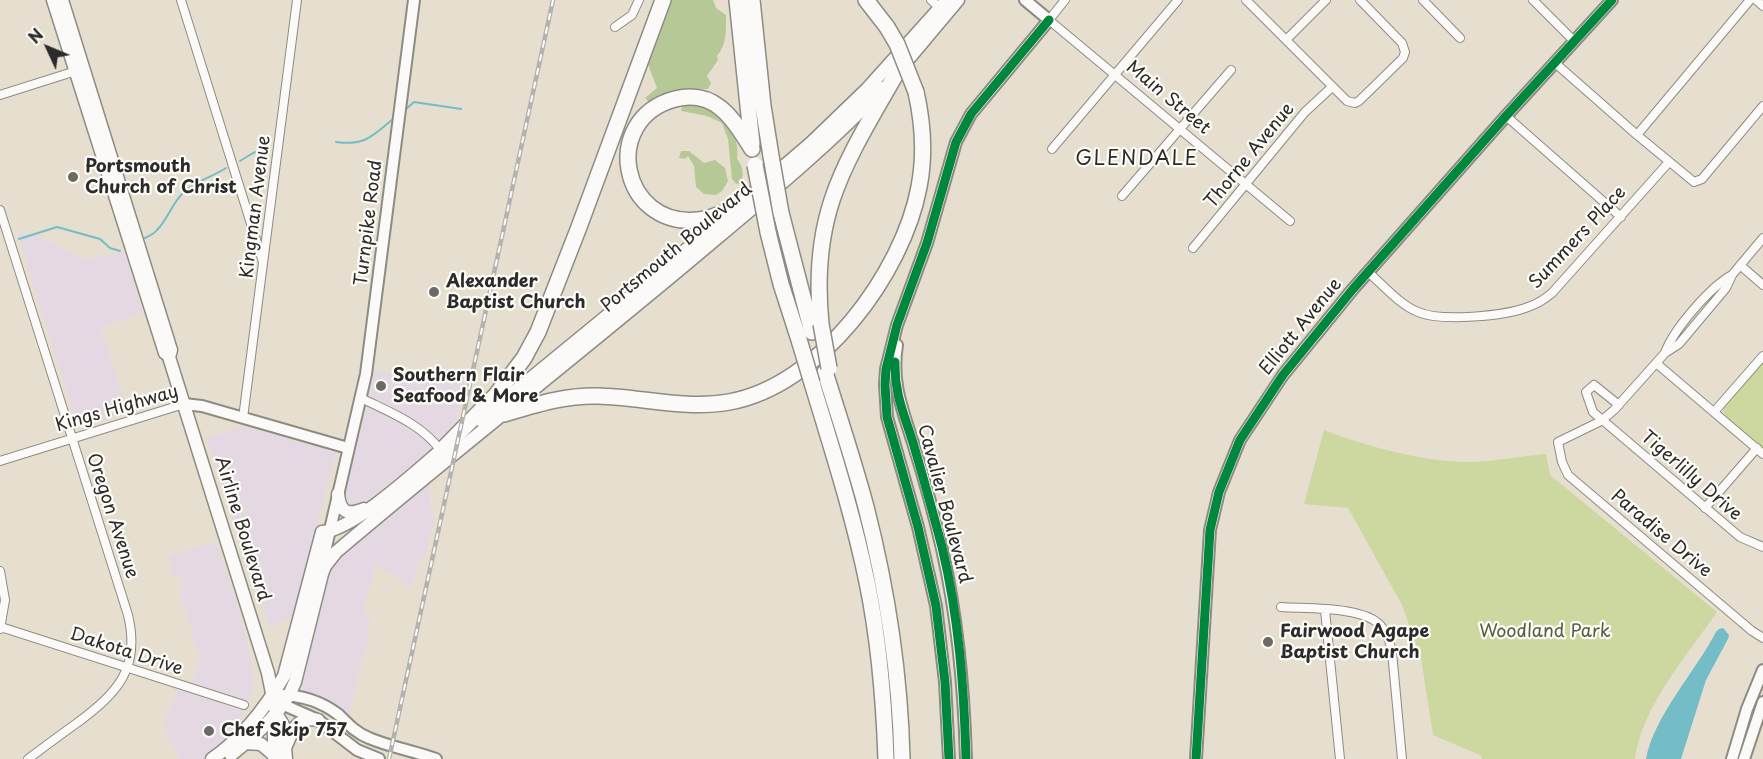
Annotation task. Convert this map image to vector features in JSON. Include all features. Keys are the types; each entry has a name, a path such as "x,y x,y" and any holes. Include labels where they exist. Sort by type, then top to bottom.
{"highway":[{"path":"441,451 496,395 524,358 538,332 663,0"},
{"path":"737,0 752,149 768,232 781,284 856,533 867,583 882,688 886,759"},
{"path":"752,0 763,106 781,213 817,328 866,507 889,615 899,698 902,759"},
{"path":"504,414 549,401 582,396 612,396 683,404 732,402 780,384 809,364 834,340 873,293 894,259 907,231 915,205 922,168 921,122 916,92 897,44 867,0"},
{"path":"817,328 819,257 832,195 860,135 896,74"},
{"path":"737,207 697,221 675,219 655,210 634,188 628,167 629,147 639,123 652,109 669,101 690,97 708,100 727,112 752,149"}],"main road":[{"name":"Airline Boulevard","path":"53,0 80,70"},
{"name":"Airline Boulevard","path":"62,0 80,70 146,283 164,352 170,357 273,695 284,704 280,755"},
{"name":"Portsmouth Boulevard","path":"226,759 284,704 296,682 322,574 330,558 630,312 805,163 865,107 896,74 958,0"},
{"name":"Portsmouth Boulevard","path":"326,532 386,497 737,207 840,117 939,3"},
{"path":"338,494 341,507 347,512 357,512 374,505"},
{"path":"348,542 345,535 386,497"},
{"path":"212,759 234,742 273,695 287,666 326,532"},
{"path":"245,743 261,744 280,755 298,723 307,719 318,720"}],"street":[{"path":"181,0 263,264"},
{"name":"Kingman Avenue","path":"243,418 297,0"},
{"name":"Turnpike Road","path":"326,532 338,494 361,398 368,357 414,0"},
{"path":"615,27 632,15 639,0"},
{"name":"Main Street","path":"1024,0 1290,221"},
{"name":"Cavalier Boulevard","path":"949,759 946,693 936,606 918,526 890,430 885,401 886,369 897,325 930,234 951,157 963,128 981,102 1065,0"},
{"path":"1052,149 1178,0"},
{"path":"1246,0 1332,87 1346,100 1355,103 1403,58 1405,52 1402,43 1360,0"},
{"path":"1286,40 1326,0"},
{"path":"1423,0 1460,38"},
{"path":"1533,0 1574,41"},
{"name":"Elliott Avenue","path":"1196,759 1209,540 1219,492 1240,440 1270,392 1368,272 1612,0"},
{"path":"1637,135 1750,0"},
{"path":"1756,0 1763,6"},
{"path":"1554,62 1691,181 1702,179 1763,106"},
{"path":"0,95 80,70"},
{"path":"1122,196 1231,70"},
{"name":"Thorne Avenue","path":"1193,248 1305,112 1332,87"},
{"path":"1506,116 1621,217"},
{"name":"Summers Place","path":"1368,272 1402,303 1426,315 1458,318 1518,310 1536,304 1552,293 1669,162"},
{"name":"Oregon Avenue","path":"0,210 128,615 131,647 127,668 118,686 104,703 28,759"},
{"path":"1603,420 1665,353 1678,344 1726,288 1732,275 1763,238"},
{"path":"1740,265 1763,285"},
{"name":"Cavalier Boulevard","path":"908,295 898,338 895,364 897,391 931,506 950,586 961,664 966,759"},
{"path":"1714,412 1763,356"},
{"path":"1656,363 1760,451 1705,508"},
{"name":"Tigerlilly Drive","path":"1619,405 1596,386 1587,389 1590,408 1603,420 1740,537 1763,548"},
{"path":"361,398 426,433 441,451"},
{"name":"Kings Highway","path":"0,461 184,404 202,406 348,448"},
{"name":"Paradise Drive","path":"1603,420 1557,442 1568,475 1748,628 1763,638"},
{"path":"890,430 906,423"},
{"name":"Turnpike Road","path":"326,532 339,466 348,448"},
{"name":"Portsmouth Boulevard","path":"322,574 326,532"},
{"path":"0,571 5,600 0,628"},
{"path":"1281,607 1359,613 1381,626 1392,652 1402,759"},
{"path":"1325,610 1340,759"},
{"name":"Dakota Drive","path":"0,628 244,705"},
{"path":"1732,759 1747,709 1763,670"},
{"path":"273,695 284,704 318,720 352,747 380,759"},
{"path":"284,704 316,701 327,707 360,734 436,759"},
{"path":"1744,759 1763,702"},
{"path":"352,747 360,734"}],"shaded area":[{"path":"29,232 88,260 124,252 143,312 101,327 128,412 78,428 18,235"},
{"path":"467,368 455,430 362,506 355,509 345,505 341,495 372,370 408,377 433,369"},
{"path":"244,426 336,452 294,616 270,629 231,516 251,509 227,502 206,438"},
{"path":"430,481 430,502 435,518 426,555 419,563 411,587 377,565 374,572 363,614 371,617 366,639 369,640 349,715 330,700 303,689 301,683 331,569 338,556"},
{"path":"216,541 239,610 254,673 253,690 248,701 191,684 200,661 180,591 183,581 178,576 172,575 169,556"},
{"path":"180,689 243,712 243,718 226,739 203,759 180,759 164,726 167,712"}],"green space":[{"path":"670,0 713,0 716,8 726,15 725,37 723,47 717,56 718,60 707,76 711,83 708,89 678,90 650,103 645,98 657,88 646,59"},
{"path":"683,103 694,104 714,113 730,127 735,137 737,159 741,165 741,183 736,184 732,179 728,139 722,123 707,116 681,111"},
{"path":"681,151 689,151 704,163 715,160 725,168 728,181 722,191 716,195 704,194 696,187 694,166 688,156 685,159 679,158"},
{"path":"1763,361 1763,449 1725,417 1723,409"},
{"name":"Woodland Park","path":"1324,430 1394,452 1431,459 1477,462 1546,454 1550,475 1717,612 1656,701 1646,720 1635,759 1482,759 1482,756 1433,735 1421,658 1402,605 1348,508 1304,504"}],"water":[{"path":"1723,628 1729,635 1728,639 1706,680 1681,759 1646,759 1650,743 1666,710 1716,632"}],"waterway":[{"path":"405,110 414,102 461,109"},
{"path":"336,142 354,143 367,139 393,119"},
{"path":"240,161 267,148"},
{"path":"145,238 161,226 184,192 226,168"},
{"path":"19,239 57,227 100,239 110,248 120,251"}],"railway":[{"path":"389,759 553,0"}],"cycle path":[{"path":"1196,759 1210,530 1219,492 1240,440 1283,375 1353,289 1612,0"},
{"path":"949,759 945,682 936,606 918,527 887,417 886,369 897,325 927,243 956,142 971,114 1049,20"},
{"path":"895,362 898,395 942,547 953,600 962,679 966,759"}],"place":[{"name":"Portsmouth Church of Christ","path":"73,177"},
{"name":"Alexander Baptist Church","path":"434,292"},
{"name":"Southern Flair Seafood & More","path":"381,386"},
{"name":"Fairwood Agape Baptist Church","path":"1268,642"},
{"name":"Chef Skip 757","path":"209,731"}],"district":[{"name":"GLENDALE","path":"1137,159"}]}
